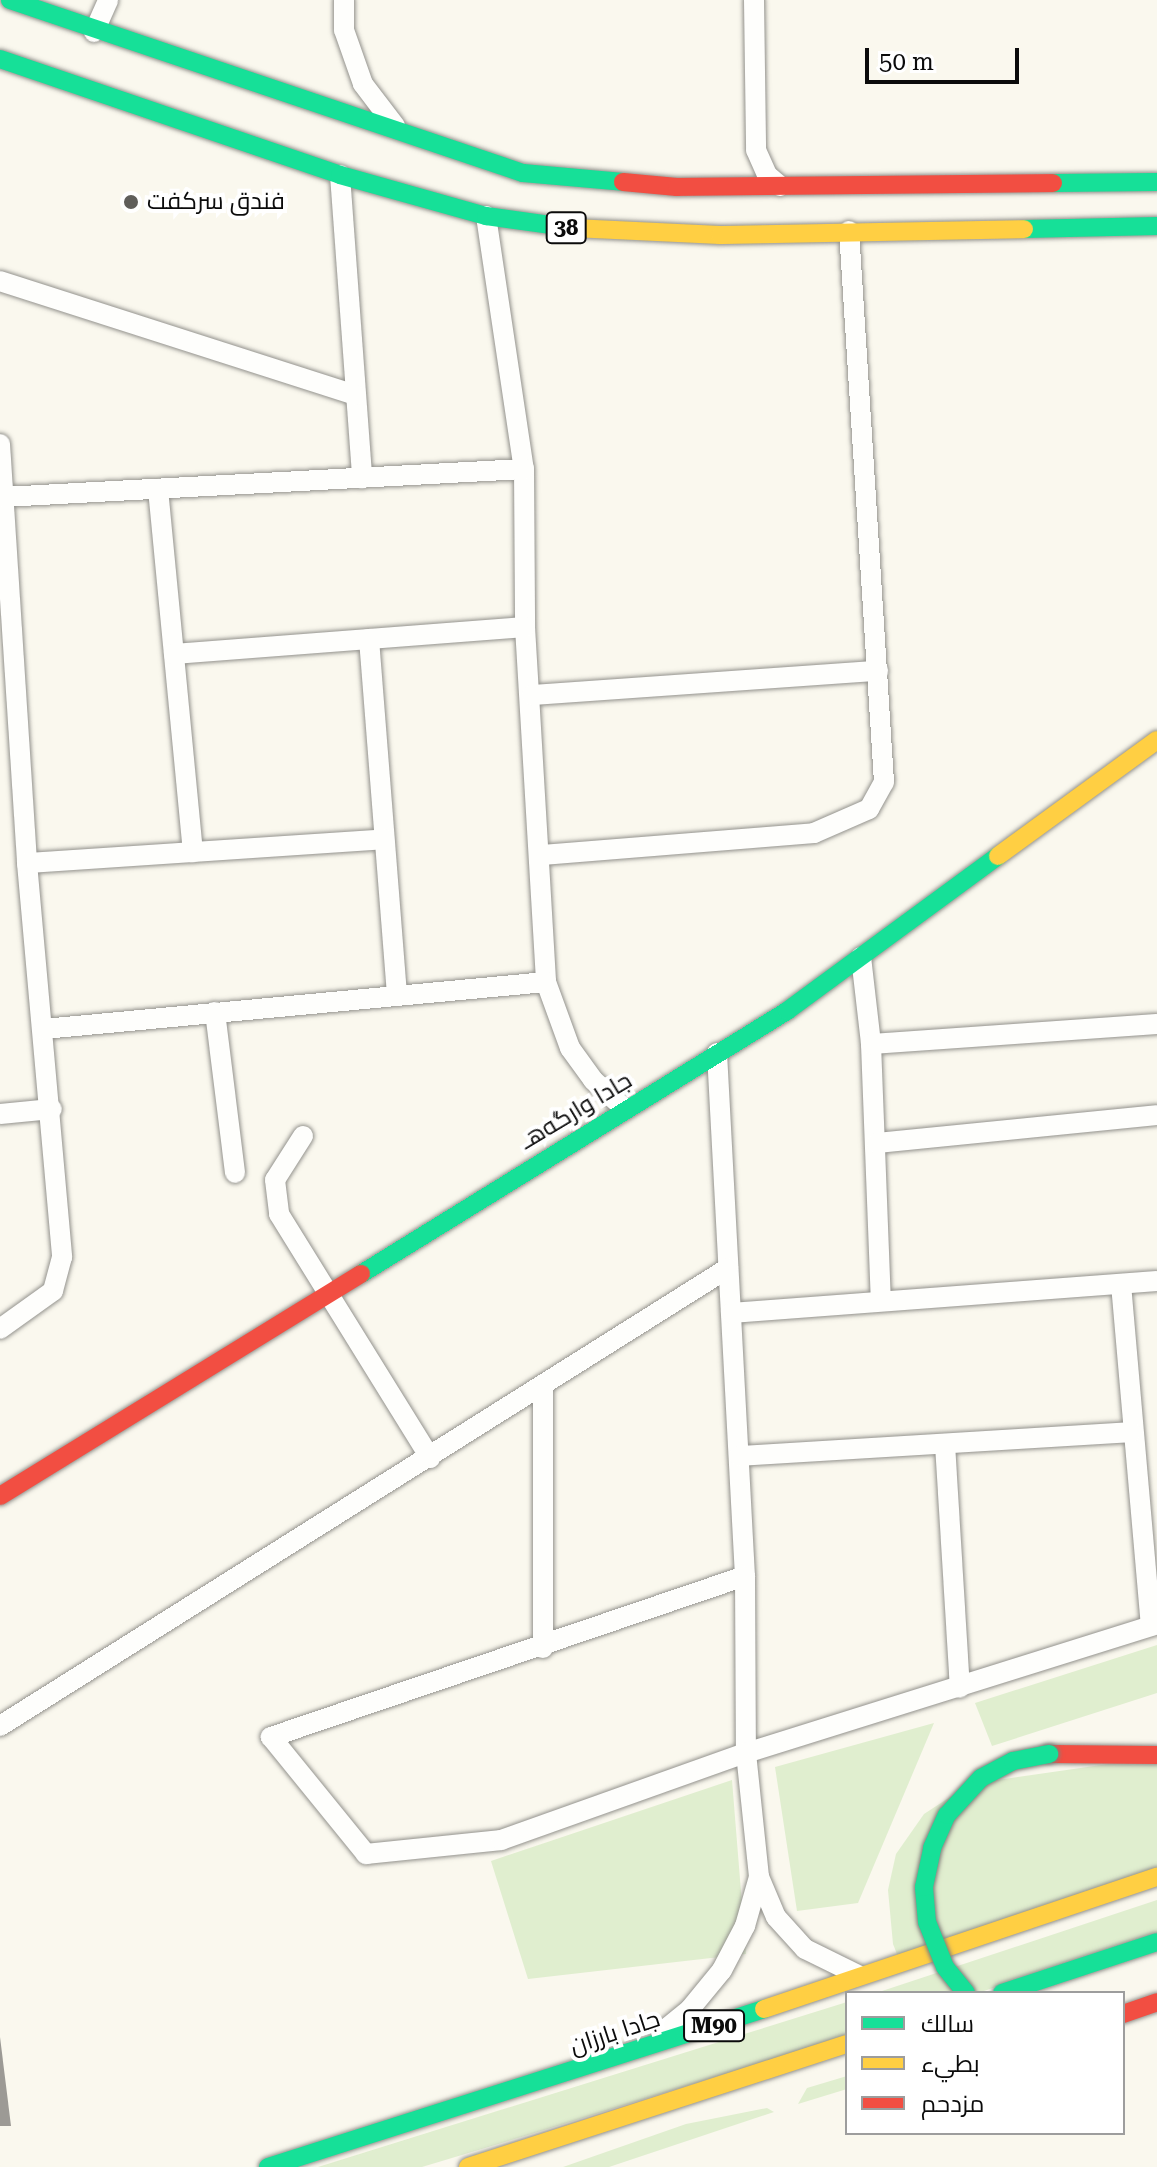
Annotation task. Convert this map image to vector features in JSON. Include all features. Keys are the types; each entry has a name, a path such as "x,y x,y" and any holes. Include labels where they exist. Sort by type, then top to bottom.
{"main road":[{"name":"38","path":"10,0 94,32 523,173 731,187 1157,182"},
{"name":"38","path":"0,59 210,127 340,175 486,216 568,228 704,234 1157,226"},
{"name":"جادا وارگه‌هـ","path":"0,1496 327,1291 787,1011 1157,740"},
{"path":"964,1991 941,1960 927,1922 924,1887 932,1848 952,1808 981,1778 1013,1761 1049,1754 1157,1755"},
{"name":"جادا بارزان","path":"268,2167 629,2054 1157,1877"},
{"path":"1008,1991 1157,1942"},
{"path":"1125,2013 1157,2002"},
{"name":"M90","path":"468,2167 845,2045"}],"street":[{"path":"94,32 108,0"},
{"path":"344,0 344,30 363,84 401,133"},
{"path":"754,0 756,150 767,175 780,186"},
{"path":"731,187 744,175 756,150"},
{"path":"340,175 362,478"},
{"path":"486,216 524,469 525,627 542,855 546,982 570,1048 593,1080 625,1109"},
{"path":"542,855 814,833 854,819 869,809 884,782 849,231"},
{"path":"0,281 355,395"},
{"path":"0,444 5,608 52,1109 62,1269 44,1299 0,1329"},
{"path":"3,497 524,469"},
{"path":"158,489 193,852"},
{"path":"174,654 525,627"},
{"path":"369,639 397,995"},
{"path":"532,695 878,671"},
{"path":"0,778 21,776"},
{"path":"27,863 384,839"},
{"path":"861,957 871,1044 877,1143 881,1299"},
{"path":"44,1029 546,982"},
{"path":"215,1012 235,1173"},
{"path":"871,1044 1157,1024"},
{"path":"717,1053 745,1576 746,1753 759,1877 776,1917 805,1949 842,1971 864,1976"},
{"path":"0,1114 52,1109"},
{"path":"877,1143 1157,1115"},
{"path":"303,1136 279,1169 275,1203 430,1458"},
{"path":"3,1717 430,1458 728,1268"},
{"path":"731,1313 881,1299 1157,1281"},
{"path":"745,1576 543,1648 271,1737 366,1854 501,1840 746,1753 1154,1625 1131,1432 1121,1284"},
{"path":"543,1385 543,1648"},
{"path":"739,1456 1131,1432"},
{"path":"945,1444 960,1688"},
{"path":"629,2054 690,2009 722,1970 745,1926 759,1877"}],"green space":[{"path":"1157,1645 1157,1693 992,1746 975,1703"},
{"path":"934,1723 858,1903 797,1911 775,1767"},
{"path":"1157,1757 1157,1877 901,1964 893,1944 888,1890 896,1854 924,1814 970,1784"},
{"path":"732,1780 746,1954 528,1979 491,1861"},
{"path":"1157,1900 1157,1933 984,1991 882,1991"},
{"path":"845,2003 845,2037 422,2167 318,2167"},
{"path":"845,2077 845,2090 798,2104 807,2088"},
{"path":"767,2108 774,2112 609,2167 563,2167 686,2124"}],"building":[{"path":"0,2037 11,2126 0,2126"}],"traffic: fast":[{"path":"10,0 523,173 623,182"},
{"path":"0,59 340,175 486,216 573,228"},
{"path":"1053,183 1157,182"},
{"path":"1024,229 1157,226"},
{"path":"361,1274 787,1011 998,856"},
{"path":"964,1991 945,1967 927,1922 924,1887 932,1848 947,1815 981,1778 1013,1761 1049,1754"},
{"path":"1008,1991 1157,1942"},
{"path":"268,2167 764,2009"}],"traffic: slow":[{"path":"573,228 720,235 1024,229"},
{"path":"998,856 1157,740"},
{"path":"764,2009 1157,1877"},
{"path":"468,2167 845,2045"}],"traffic: jam":[{"path":"623,182 677,187 1053,183"},
{"path":"0,1496 361,1274"},
{"path":"1049,1754 1157,1755"},
{"path":"1125,2013 1157,2002"}],"place":[{"name":"فندق سركفت","path":"131,202"}]}
